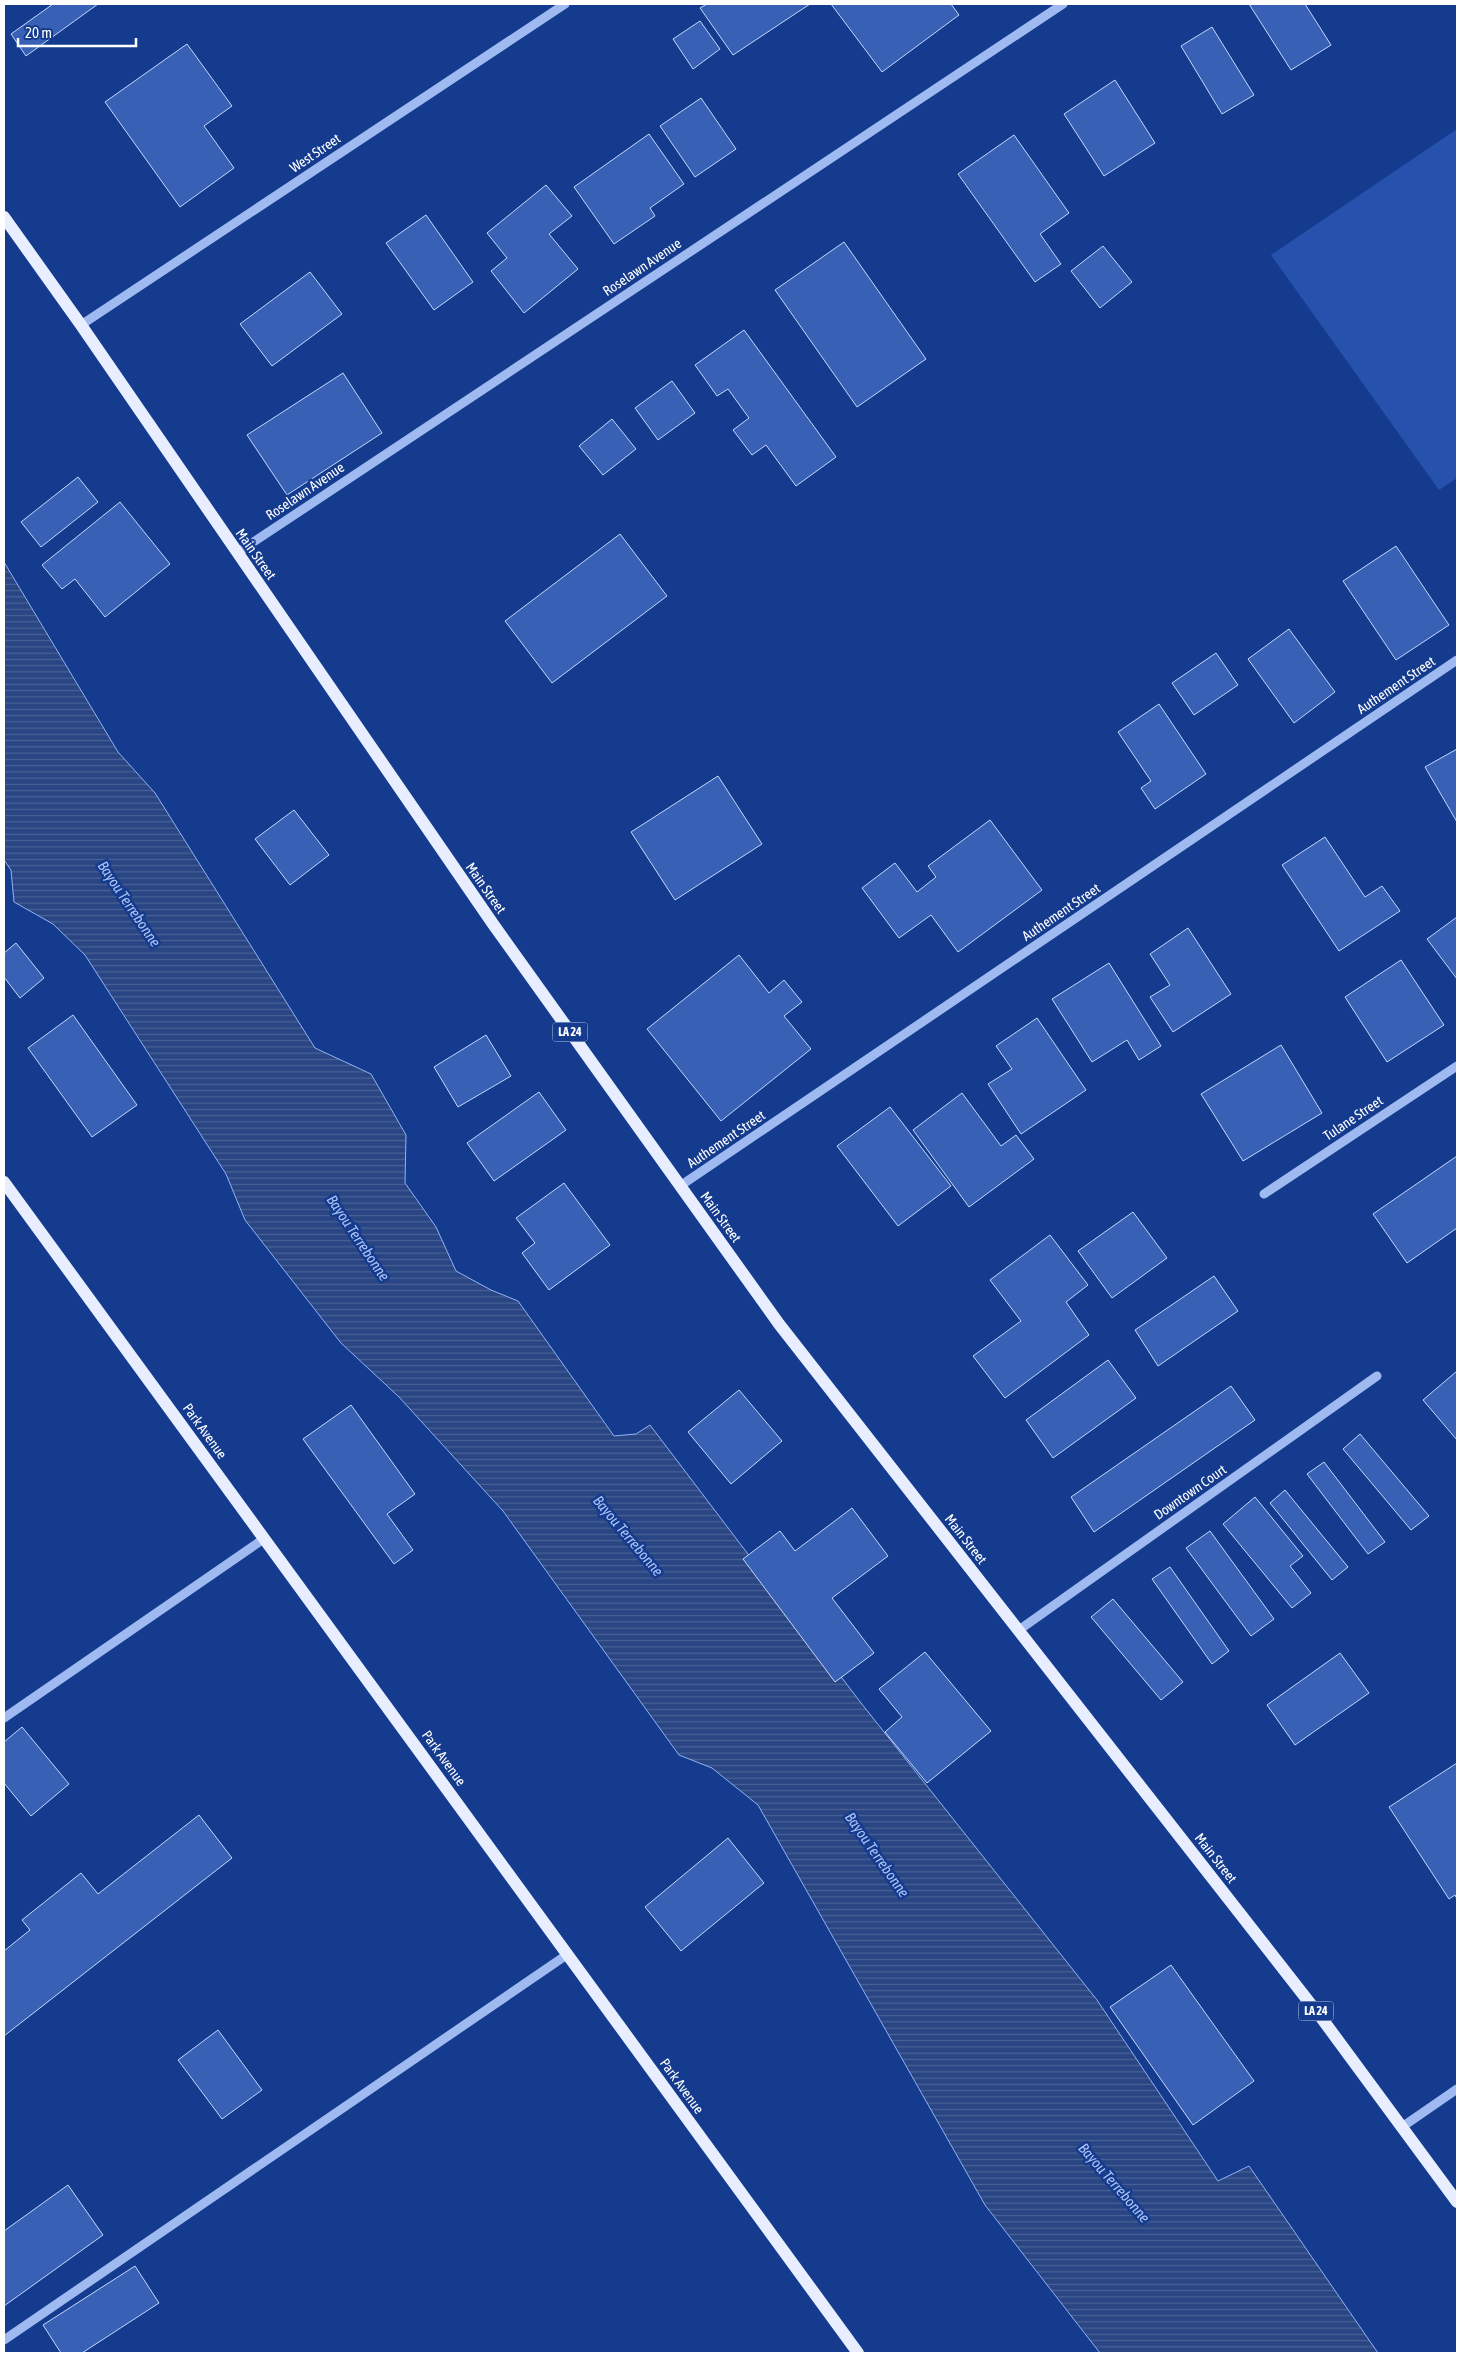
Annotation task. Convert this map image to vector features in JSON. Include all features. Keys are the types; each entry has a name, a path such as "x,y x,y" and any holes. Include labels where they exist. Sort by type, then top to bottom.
{"main road":[{"name":"Main Street","path":"4,218 80,325 493,924 778,1324 1320,2016 1457,2202"},
{"name":"Park Avenue","path":"4,1182 858,2353"}],"street":[{"name":"West Street","path":"80,325 565,4"},
{"name":"Roselawn Avenue","path":"237,552 1063,4"},
{"name":"Authement Street","path":"680,1186 1457,660"},
{"name":"Tulane Street","path":"1264,1194 1457,1066"},
{"name":"Downtown Court","path":"1019,1630 1377,1376"},
{"path":"4,1718 264,1538"},
{"path":"4,2340 568,1954"},
{"path":"1402,2127 1457,2089"}],"shaded area":[{"path":"1457,129 1457,478 1439,490 1271,255"}],"water":[{"name":"Bayou Terrebonne","path":"4,562 118,752 155,793 315,1048 371,1074 406,1135 405,1183 436,1227 456,1271 491,1290 518,1301 614,1436 636,1434 650,1425 861,1703 1097,2000 1218,2181 1249,2166 1378,2353 1100,2353 985,2205 758,1805 712,1768 679,1755 503,1511 399,1397 341,1343 245,1220 226,1174 85,955 53,924 14,902 11,870 4,860"}],"building":[{"path":"53,4 98,4 26,56 11,34"},
{"path":"707,4 810,4 733,55 700,8"},
{"path":"831,4 951,4 959,15 882,72"},
{"path":"1249,4 1305,4 1331,45 1291,70"},
{"path":"700,21 720,49 693,69 673,39"},
{"path":"1212,27 1254,95 1222,114 1181,46"},
{"path":"187,44 232,106 204,126 234,168 180,207 105,102"},
{"path":"1115,80 1155,143 1104,176 1064,114"},
{"path":"701,98 736,149 695,177 660,126"},
{"path":"649,134 684,184 650,208 655,216 614,244 574,187"},
{"path":"1014,135 1069,213 1040,234 1061,264 1035,282 958,174"},
{"path":"546,185 572,216 549,234 578,269 524,313 491,271 507,258 487,233"},
{"path":"426,215 473,282 434,310 386,243"},
{"path":"844,242 926,359 857,407 775,290"},
{"path":"1103,246 1132,282 1100,308 1071,271"},
{"path":"310,272 342,314 272,366 240,324"},
{"path":"744,330 836,457 796,486 766,445 752,455 733,430 749,418 728,389 717,396 695,365"},
{"path":"343,373 382,433 287,495 247,435"},
{"path":"672,381 695,413 658,440 635,408"},
{"path":"612,419 636,449 603,475 579,446"},
{"path":"78,477 98,502 41,547 21,522"},
{"path":"120,502 170,564 105,617 75,579 62,589 42,565"},
{"path":"620,534 667,596 552,683 505,621"},
{"path":"1396,546 1449,625 1396,660 1343,581"},
{"path":"1289,629 1335,692 1294,723 1248,659"},
{"path":"1216,653 1238,685 1194,715 1172,683"},
{"path":"1159,704 1206,774 1155,809 1141,788 1151,781 1118,732"},
{"path":"1457,749 1457,822 1425,767"},
{"path":"718,776 762,844 675,900 631,832"},
{"path":"294,810 329,855 290,885 255,839"},
{"path":"990,820 1042,890 958,952 931,915 899,938 862,888 895,863 917,892 936,877 928,866"},
{"path":"1325,837 1365,897 1382,886 1400,911 1339,951 1282,865"},
{"path":"1457,917 1457,979 1427,939"},
{"path":"1188,928 1231,994 1173,1032 1150,997 1170,985 1150,954"},
{"path":"16,943 44,978 20,998 4,977 4,953"},
{"path":"739,955 769,993 784,980 802,1002 784,1016 811,1049 721,1121 647,1029"},
{"path":"1401,960 1444,1025 1387,1062 1345,997"},
{"path":"1109,963 1161,1046 1139,1060 1127,1040 1092,1062 1052,999"},
{"path":"73,1015 137,1105 92,1137 28,1048"},
{"path":"1037,1018 1086,1090 1021,1134 988,1084 1012,1069 996,1046"},
{"path":"486,1035 511,1076 458,1107 434,1067"},
{"path":"1281,1045 1322,1113 1243,1161 1201,1094"},
{"path":"539,1092 566,1130 494,1181 467,1143"},
{"path":"962,1093 1001,1146 1016,1135 1034,1159 969,1207 913,1130"},
{"path":"890,1107 951,1186 898,1226 837,1146"},
{"path":"1457,1156 1457,1228 1407,1263 1373,1214"},
{"path":"564,1183 610,1245 549,1290 522,1253 535,1243 516,1218"},
{"path":"1133,1212 1167,1258 1112,1298 1078,1251"},
{"path":"1050,1235 1088,1285 1066,1302 1089,1335 1005,1398 973,1356 1021,1321 990,1280"},
{"path":"1214,1276 1238,1311 1158,1366 1135,1330"},
{"path":"1108,1360 1136,1398 1053,1458 1026,1420"},
{"path":"1457,1371 1457,1440 1423,1400"},
{"path":"1231,1386 1255,1420 1094,1532 1071,1497"},
{"path":"739,1390 782,1441 731,1484 688,1432"},
{"path":"351,1405 415,1494 387,1514 413,1550 394,1564 303,1439"},
{"path":"1360,1434 1429,1516 1411,1530 1343,1449"},
{"path":"1324,1462 1385,1542 1368,1554 1307,1474"},
{"path":"1285,1490 1348,1567 1332,1580 1270,1503"},
{"path":"1255,1497 1303,1556 1290,1566 1311,1593 1292,1608 1223,1524"},
{"path":"852,1508 888,1556 832,1598 874,1653 835,1682 743,1559 780,1531 795,1551"},
{"path":"1210,1531 1274,1619 1251,1636 1186,1548"},
{"path":"1170,1567 1229,1651 1212,1664 1152,1579"},
{"path":"1113,1599 1183,1682 1161,1700 1091,1617"},
{"path":"925,1652 991,1731 927,1783 885,1732 902,1717 879,1689"},
{"path":"1340,1653 1369,1693 1295,1745 1267,1705"},
{"path":"22,1727 69,1784 31,1816 4,1783 4,1742"},
{"path":"1457,1763 1457,1899 1455,1895 1449,1899 1389,1807"},
{"path":"199,1815 232,1858 4,2036 4,1951 30,1930 22,1920 81,1873 98,1894"},
{"path":"728,1838 764,1883 681,1951 645,1907"},
{"path":"1171,1965 1254,2081 1193,2125 1110,2007"},
{"path":"218,2030 262,2090 222,2119 178,2060"},
{"path":"68,2185 103,2235 4,2306 4,2231"},
{"path":"135,2266 159,2303 82,2353 61,2353 43,2325"}]}
